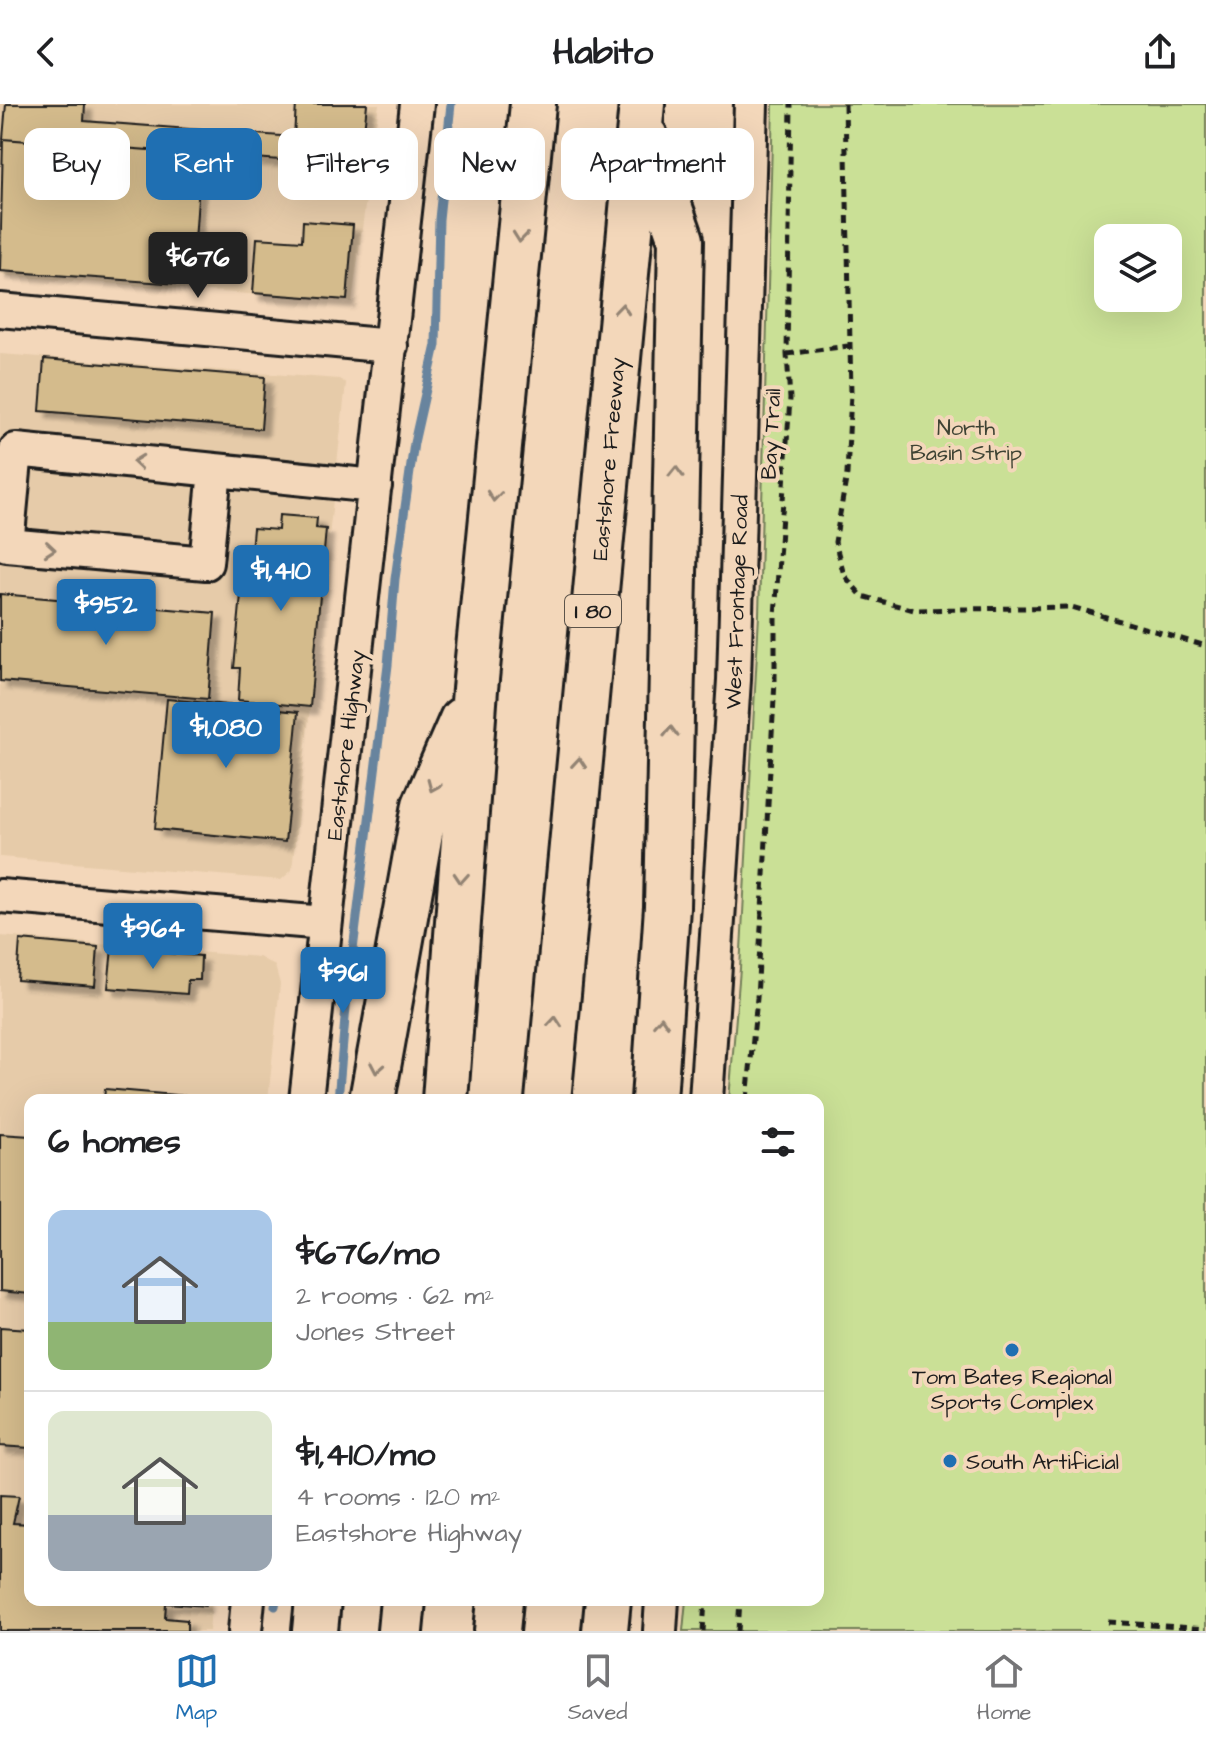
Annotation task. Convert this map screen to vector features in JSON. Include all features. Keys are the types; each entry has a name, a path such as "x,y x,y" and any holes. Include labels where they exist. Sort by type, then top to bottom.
{"highway":[{"path":"445,1094 475,689 533,104"},
{"path":"641,114 681,240 667,907 654,1094"},
{"name":"Eastshore Freeway","path":"549,1094 641,114"},
{"path":"373,1094 425,805 475,689"},
{"path":"315,1631 317,1606"},
{"path":"400,1631 402,1606"},
{"path":"497,1631 499,1606"},
{"path":"605,1631 607,1606"}],"street":[{"name":"Eastshore Highway","path":"307,1094 417,104"},
{"name":"West Frontage Road","path":"706,1094 726,843 734,680 751,104"},
{"path":"0,310 391,346"},
{"path":"215,470 206,563 7,545 16,450 375,486"},
{"path":"0,896 325,923"},
{"path":"245,1631 247,1606"},
{"path":"660,1631 662,1606"}],"path":[{"name":"Bay Trail","path":"747,1094 790,399 787,354 791,104"},
{"path":"845,104 851,393 847,474 835,542 844,575 862,596 914,610 1072,607 1206,646"},
{"path":"787,354 848,346"},
{"path":"703,1631 705,1606"},
{"path":"738,1631 740,1606"},
{"path":"1108,1622 1206,1629"}],"shaded area":[{"path":"0,104 379,104 376,128 278,128 278,200 366,200 352,302 0,275"},
{"path":"0,354 339,379 346,383 292,870 281,880 0,857"},
{"path":"0,936 259,957 275,966 280,984 269,1094 24,1094 24,1606 211,1606 209,1631 0,1631"}],"green space":[{"name":"Tom Bates Regional Sports Complex","path":"773,104 1206,104 1206,1631 683,1631 685,1606 824,1606 824,1094 730,1094 740,969 759,615"}],"building":[{"path":"6,104 85,104 84,121 176,128 146,128 146,150 130,149 130,128 24,128 24,141 3,139"},
{"path":"296,104 367,104 364,128 295,128"},
{"path":"262,135 278,136 278,160 262,159"},
{"path":"3,139 24,141 24,200 130,200 130,149 146,150 146,200 198,200 192,285 0,271"},
{"path":"303,221 353,225 347,300 253,293 257,238 302,241"},
{"path":"44,359 265,377 261,429 40,411"},
{"path":"279,515 317,518 316,528 326,529 310,707 238,700 240,668 234,668 244,563 250,563 253,528 278,530"},
{"path":"0,594 215,613 208,699 0,681"},
{"path":"167,699 298,712 285,842 155,829"},
{"path":"20,940 98,947 95,986 17,980"},
{"path":"112,948 201,956 200,980 188,980 187,994 108,988"},
{"path":"105,1089 163,1094 105,1094"},
{"path":"0,1134 24,1136 24,1293 0,1291"},
{"path":"0,1327 24,1329 24,1448 0,1446"},
{"path":"0,1495 19,1496 13,1523 24,1524 24,1606 166,1606 165,1618 187,1620 187,1631 0,1631"}],"waterway":[{"path":"339,1094 346,1007 388,665 395,579 414,443 436,345 439,219 451,104"}],"place":[{"name":"Tom Bates Regional Sports Complex","path":"1012,1350"},
{"name":"South Artificial","path":"950,1461"}],"park label":[{"name":"North Basin Strip","path":"966,440"}]}
